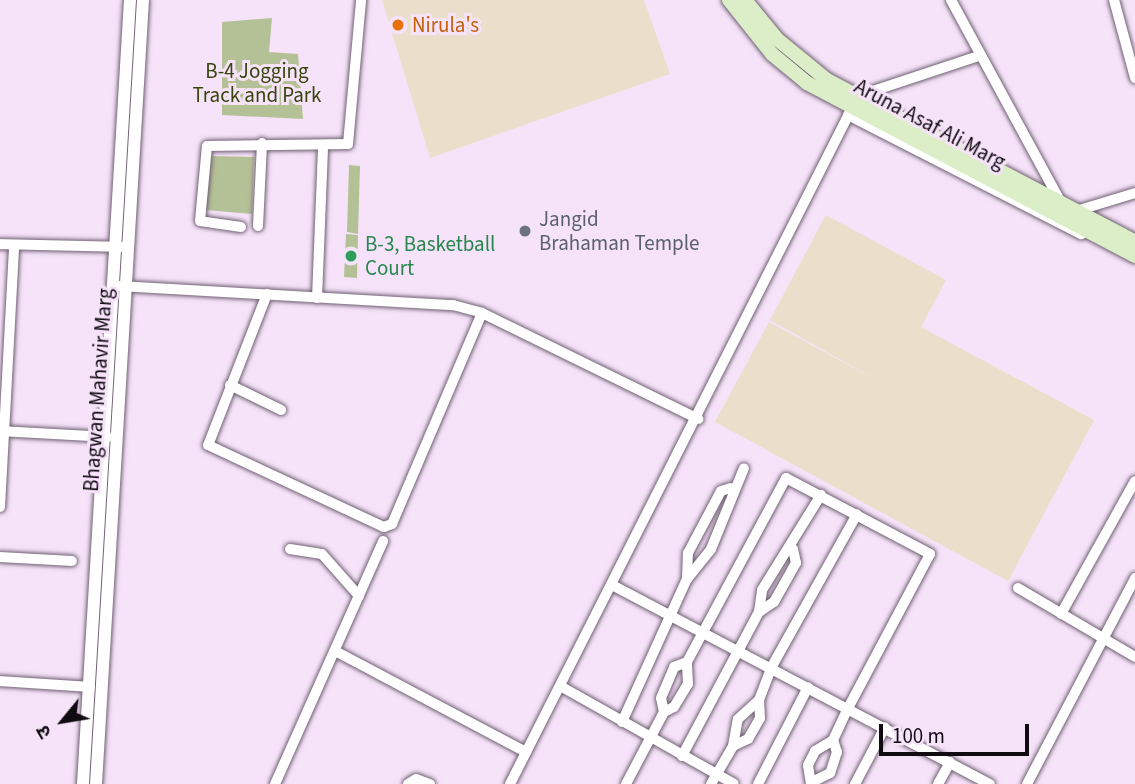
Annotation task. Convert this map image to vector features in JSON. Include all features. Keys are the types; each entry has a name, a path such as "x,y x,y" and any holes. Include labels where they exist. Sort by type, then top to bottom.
{"main road":[{"name":"Aruna Asaf Ali Marg","path":"729,0 788,69 1135,258"},
{"name":"Aruna Asaf Ali Marg","path":"745,0 798,59 853,106 1062,204 1135,242"}],"street":[{"path":"130,1 144,0"},
{"name":"Bhagwan Mahavir Marg","path":"132,69 144,0"},
{"path":"241,227 200,221 206,148 262,144 343,146 351,138 361,0"},
{"path":"951,0 978,56 1062,204"},
{"path":"1114,0 1135,78"},
{"name":"Bhagwan Mahavir Marg","path":"83,784 119,286 132,69 130,1"},
{"path":"510,784 614,586 853,106 978,56"},
{"path":"258,226 262,144"},
{"path":"317,298 323,147"},
{"path":"1076,211 1135,193"},
{"path":"0,244 121,247"},
{"path":"0,507 1,431 14,245"},
{"path":"119,286 317,298 424,301 482,313 698,419"},
{"path":"267,294 209,435 211,450 387,528 482,313"},
{"path":"230,385 281,410"},
{"path":"1,431 108,437"},
{"name":"Bhagwan Mahavir Marg","path":"96,784 108,437"},
{"path":"687,579 688,554 721,491 731,488 744,468"},
{"path":"626,784 664,712 674,707 690,679 687,662 782,481 821,495 930,554 833,740 812,758 812,783 830,773 837,752 833,740"},
{"path":"1060,614 1135,481"},
{"path":"622,722 687,579 711,549 734,501 731,488"},
{"path":"682,755 758,612 772,571 793,549 821,495"},
{"path":"733,746 748,739 760,718 759,700 771,668 857,514"},
{"path":"275,784 337,652 383,541"},
{"path":"290,549 322,554 359,596"},
{"path":"758,612 774,602 796,563 793,549"},
{"path":"0,557 72,561"},
{"path":"1027,784 1135,578"},
{"path":"614,586 990,784"},
{"path":"1018,588 1135,657"},
{"path":"337,652 526,752"},
{"path":"664,712 661,698 674,667 687,662"},
{"path":"0,681 90,687"},
{"path":"562,687 682,755 713,779 734,784"},
{"path":"758,784 808,687"},
{"path":"713,779 733,746 738,719 759,700"},
{"path":"855,784 886,727"},
{"path":"938,784 950,762"},
{"path":"408,784 416,779 430,784"}],"shaded area":[{"path":"382,0 644,0 670,74 430,158"},
{"path":"826,215 946,280 921,327 1094,420 1008,581 715,422 769,322 887,386 770,320"}],"green space":[{"name":"B-4 Jogging Track and Park","path":"272,18 269,52 298,54 303,119 222,115 222,22"},
{"path":"209,156 254,157 252,214 205,210"},
{"path":"349,165 360,166 358,234 347,232"},
{"name":"B-3, Basketball Court","path":"346,234 358,235 357,278 344,277"}],"place":[{"name":"Nirula's","path":"398,25"},
{"name":"Jangid Brahaman Temple","path":"525,231"},
{"name":"B-3, Basketball Court","path":"351,256"}]}
